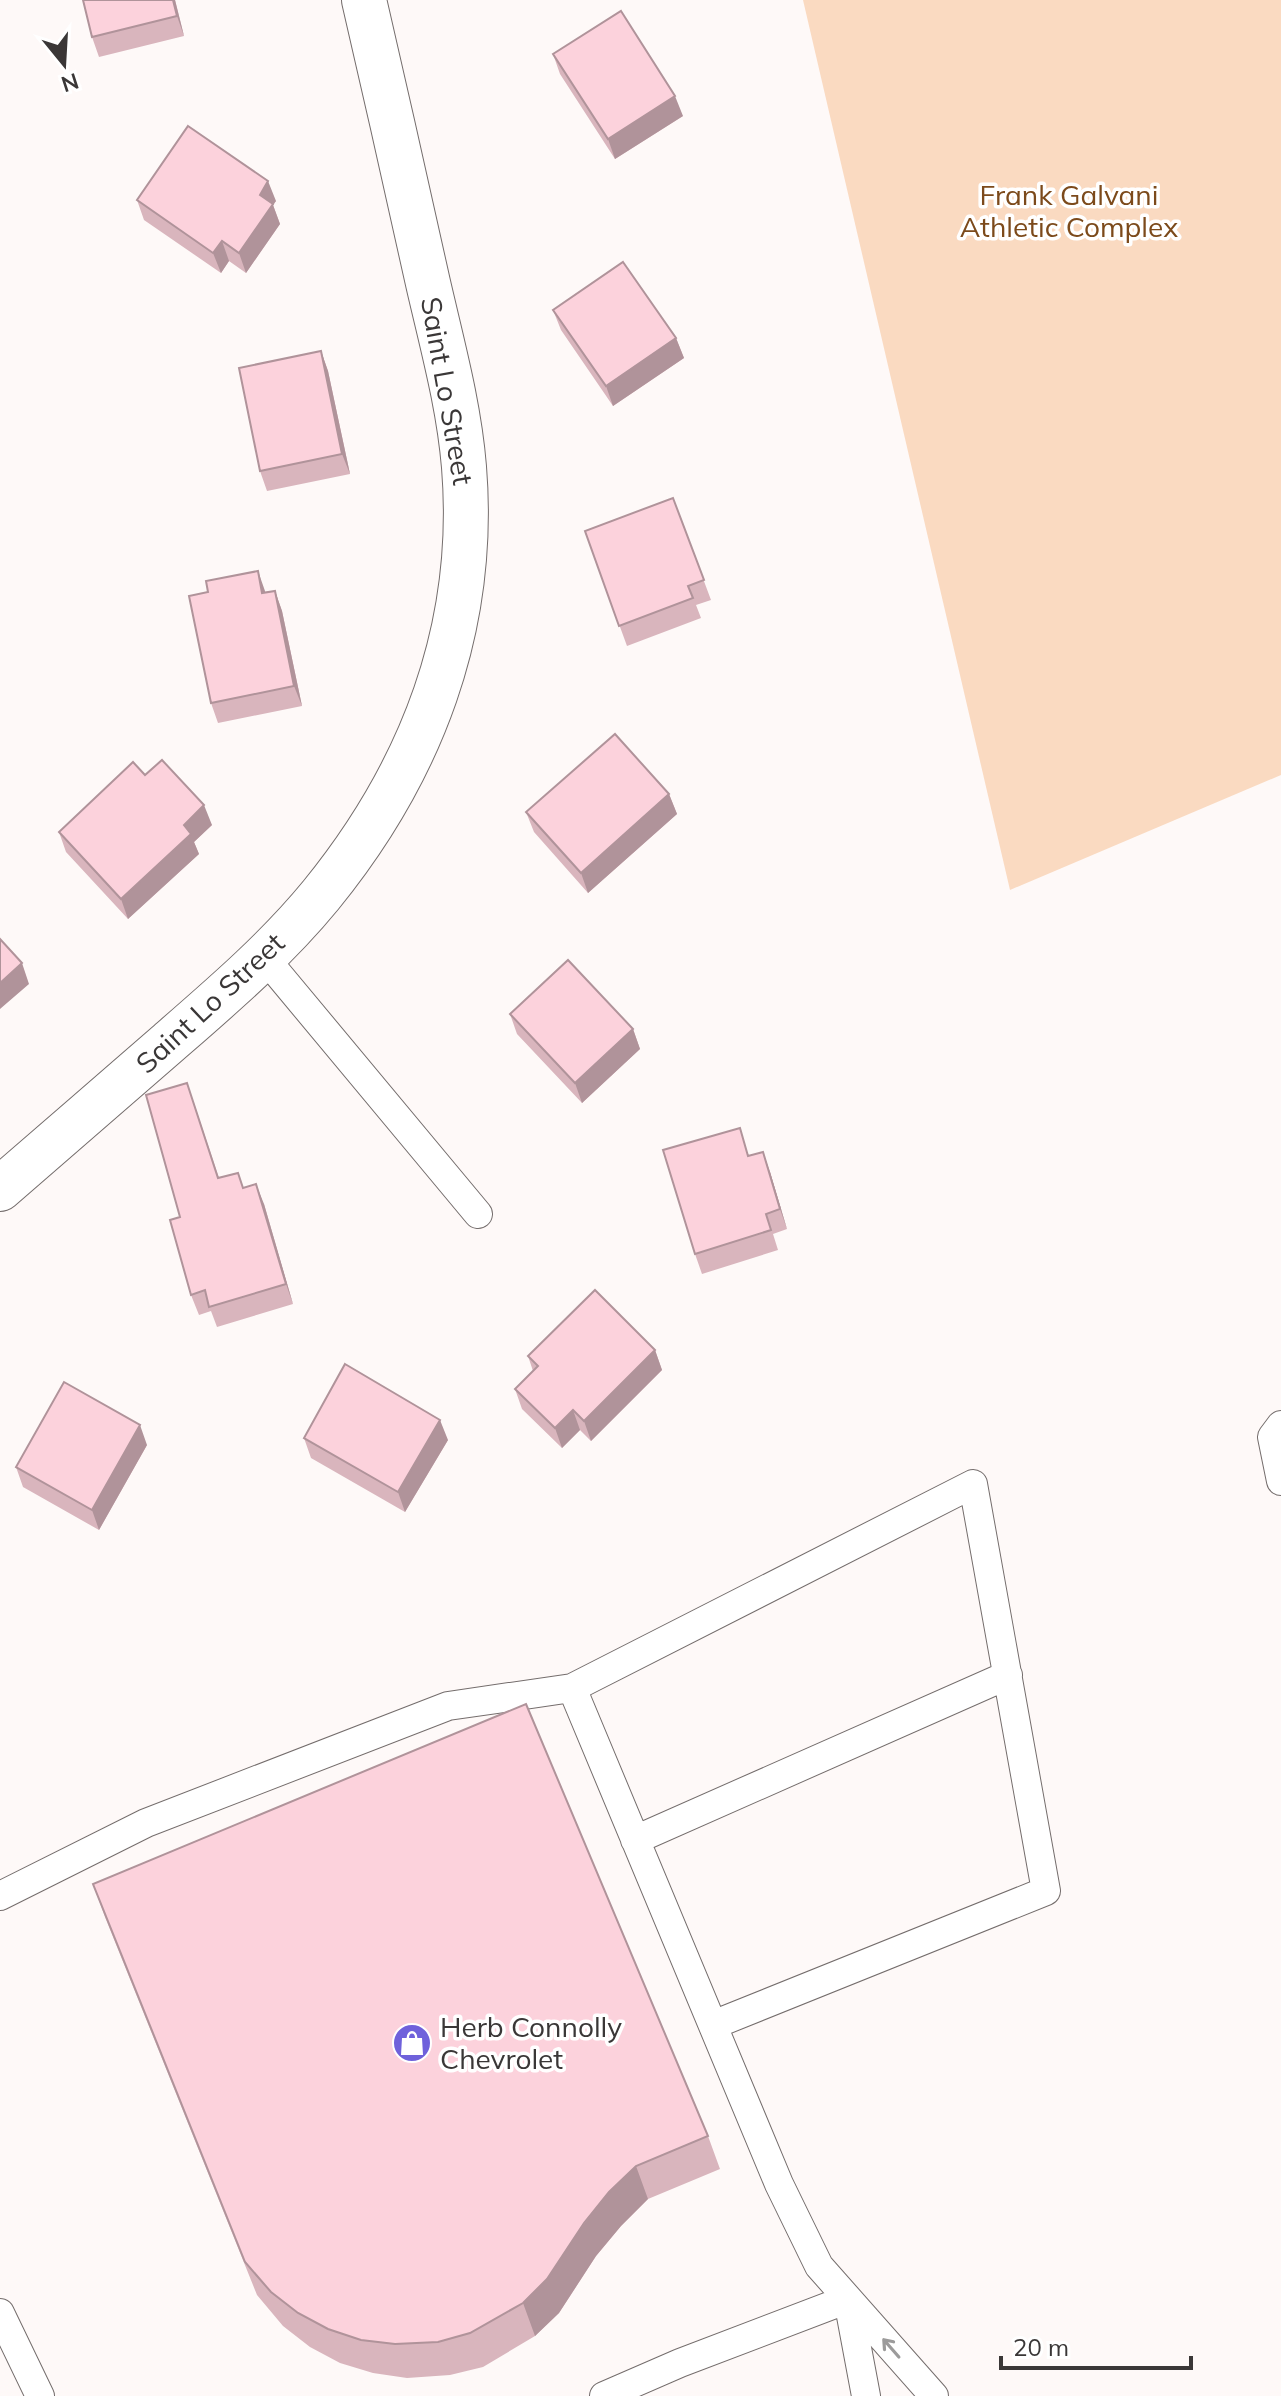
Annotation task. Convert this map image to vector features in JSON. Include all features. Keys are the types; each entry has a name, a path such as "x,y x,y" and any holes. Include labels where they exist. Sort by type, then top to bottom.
{"street":[{"name":"Saint Lo Street","path":"0,1189 264,957 320,896 371,828 408,760 438,690 458,614 467,542 464,465 452,389 364,0"}],"lane":[{"path":"264,957 478,1214"},
{"path":"1281,1425 1272,1437 1281,1481"},
{"path":"0,1896 146,1823 448,1706 572,1688 973,1484 1046,1891 713,2025"},
{"path":"635,1840 1008,1675"},
{"path":"572,1688 779,2184 819,2266 934,2396"},
{"path":"604,2396 680,2363 848,2299"},
{"path":"848,2299 866,2396"},
{"path":"0,2313 40,2396"}],"green space":[{"name":"Frank Galvani Athletic Complex","path":"803,0 1281,0 1281,775 1010,890"}],"building":[{"path":"83,0 173,0 177,16 92,37"},
{"path":"621,11 675,96 608,139 553,54"},
{"path":"188,126 268,181 260,195 273,204 239,253 222,241 213,253 137,200"},
{"path":"623,262 676,338 606,386 553,310"},
{"path":"321,351 342,454 260,471 239,368"},
{"path":"673,498 704,580 688,586 693,598 619,626 585,531"},
{"path":"258,571 262,593 275,591 294,686 211,703 189,596 208,592 206,581"},
{"path":"615,734 669,794 581,873 526,812"},
{"path":"162,760 204,805 184,825 191,834 121,899 59,832 133,762 145,775"},
{"path":"0,939 22,963 0,983"},
{"path":"568,960 633,1029 575,1083 510,1014"},
{"path":"187,1083 218,1178 238,1173 243,1188 256,1184 286,1284 209,1307 205,1290 191,1295 170,1220 180,1217 146,1095"},
{"path":"740,1128 748,1156 763,1152 780,1209 766,1214 771,1230 695,1254 663,1150"},
{"path":"595,1290 655,1350 584,1421 573,1410 555,1428 515,1389 538,1366 528,1356"},
{"path":"345,1364 440,1420 398,1492 304,1438"},
{"path":"64,1382 140,1425 92,1510 16,1467"},
{"name":"Herb Connolly Chevrolet","path":"526,1704 708,2136 636,2166 609,2192 547,2279 523,2303 470,2333 438,2342 395,2344 361,2340 328,2329 298,2313 271,2292 245,2262 93,1884"}],"place":[{"name":"Herb Connolly Chevrolet","path":"412,2043"}]}
